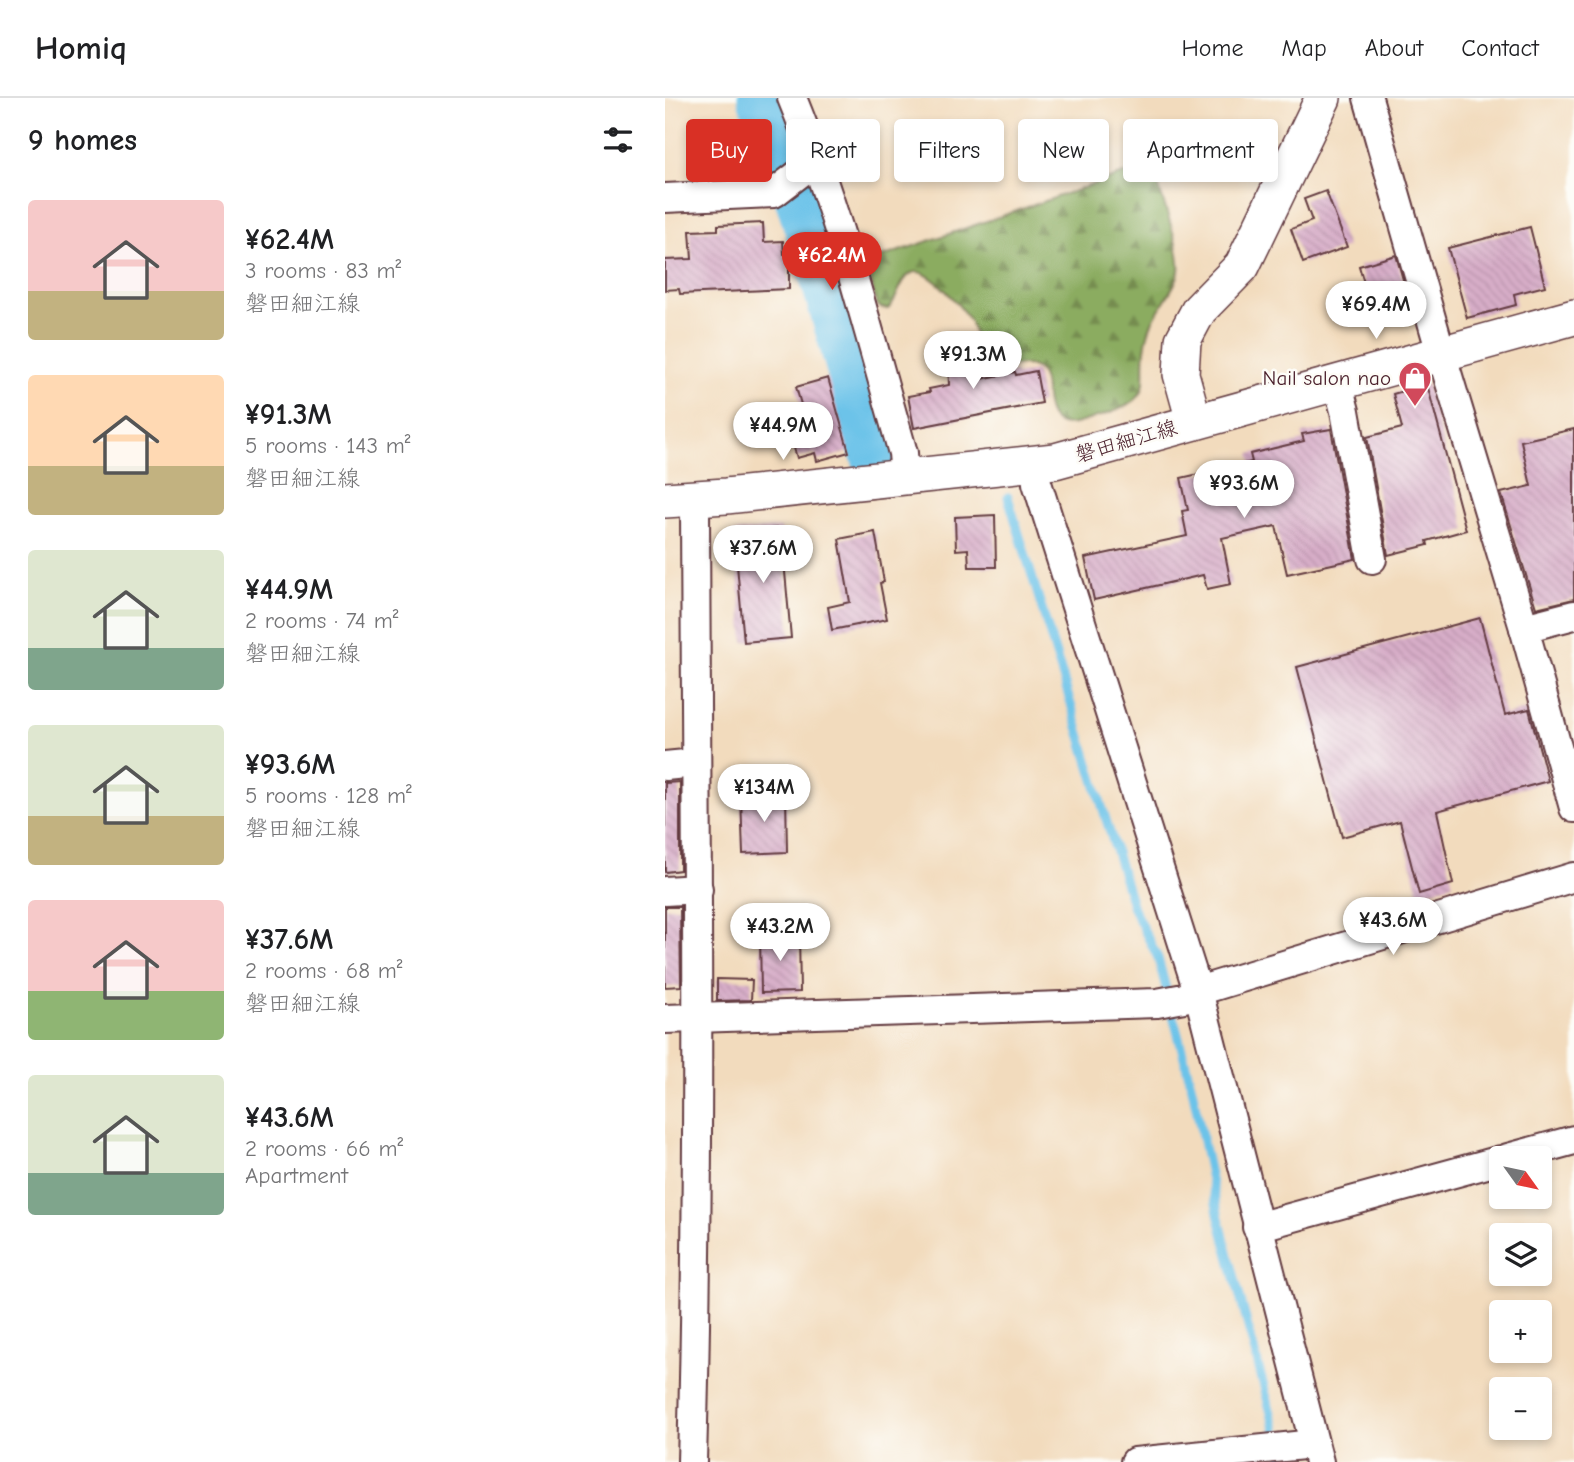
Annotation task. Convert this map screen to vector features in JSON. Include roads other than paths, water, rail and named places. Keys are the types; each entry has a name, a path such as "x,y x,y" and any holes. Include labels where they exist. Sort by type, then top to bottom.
{"main road":[{"path":"1194,421 1181,374 1183,340 1199,310 1243,266 1324,98"},
{"name":"磐田細江線","path":"680,499 905,478 1063,459 1574,317"}],"street":[{"path":"792,98 795,119"},
{"path":"1368,98 1524,628 1574,808"},
{"path":"665,198 773,193 790,182"},
{"path":"807,182 843,242 903,453 905,478"},
{"path":"1337,381 1372,559"},
{"path":"1035,464 1039,490 1179,997 1257,1227 1310,1450 1264,1448 1135,1462"},
{"path":"680,499 696,763 698,889 698,1255 692,1462"},
{"path":"1524,628 1574,615"},
{"path":"665,766 696,763"},
{"path":"665,1019 1179,997 1574,877"},
{"path":"665,891 698,889"},
{"path":"1552,1146 1574,1140"},
{"path":"1257,1227 1489,1163"}],"waterway":[{"path":"763,98 811,231 877,458"},
{"path":"1008,497 1133,908 1158,958 1192,1088 1219,1218 1284,1462"}],"place":[{"name":"Nail salon nao","path":"1415,408"}]}
